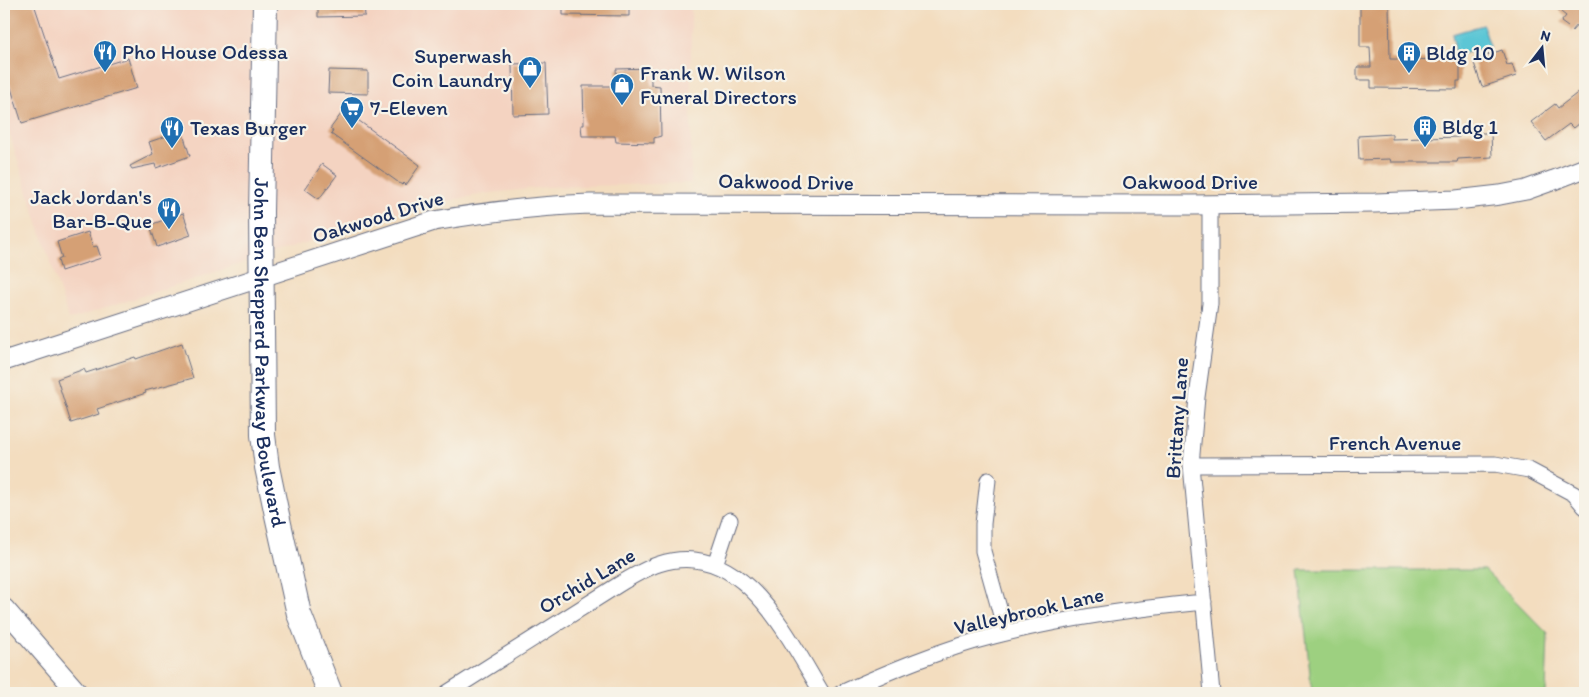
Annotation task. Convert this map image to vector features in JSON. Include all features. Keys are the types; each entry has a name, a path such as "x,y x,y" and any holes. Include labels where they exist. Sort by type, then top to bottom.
{"main road":[{"name":"John Ben Shepperd Parkway Boulevard","path":"265,4 261,219 263,435 267,467 299,614 330,693"}],"street":[{"name":"Oakwood Drive","path":"4,361 434,221 549,205 1210,205 1456,200 1526,190 1585,168"},
{"name":"Brittany Lane","path":"1210,205 1210,304 1197,397 1191,465 1212,693"},
{"name":"French Avenue","path":"1191,465 1495,464 1529,470 1574,494 1585,507"},
{"path":"988,480 983,524 983,551 1006,633"},
{"path":"715,566 730,520"},
{"name":"Orchid Lane","path":"447,693 644,570 676,561 692,561 715,566 739,578 754,591 771,611 822,693"},
{"name":"Valleybrook Lane","path":"841,693 936,654 1006,633 1060,621 1204,602"},
{"path":"4,608 78,693"}],"shaded area":[{"path":"4,4 691,4 691,183 545,187 482,194 405,210 69,320 4,117"}],"green space":[{"path":"1299,570 1485,570 1548,634 1546,693 1312,693"}],"water":[{"path":"1483,25 1490,47 1456,55 1452,34"}],"building":[{"path":"4,4 34,4 59,79 128,58 137,88 22,123 4,66"},
{"path":"318,4 364,4 365,16 318,17"},
{"path":"563,4 629,4 629,16 563,15"},
{"name":"Bldg 10","path":"1360,4 1389,4 1390,59 1458,60 1458,65 1460,64 1460,81 1457,81 1457,89 1371,88 1371,80 1357,80 1357,67 1371,67 1370,47 1360,47"},
{"path":"1551,4 1585,4 1585,30 1578,24 1572,31 1561,22 1566,16"},
{"path":"1502,50 1507,65 1512,64 1516,76 1482,87 1473,60"},
{"name":"Superwash Coin Laundry","path":"546,63 548,114 513,115 512,64"},
{"name":"Frank W. Wilson Funeral Directors","path":"651,68 651,85 660,86 661,136 654,138 654,143 616,142 615,136 582,136 581,125 584,125 583,86 617,86 616,69"},
{"path":"329,70 368,71 368,94 328,93"},
{"path":"1585,87 1585,118 1573,128 1569,124 1546,141 1531,122 1555,104 1558,108"},
{"path":"344,110 420,165 406,185 404,183 402,185 331,134 333,131 330,129"},
{"path":"182,131 190,156 156,168 155,164 132,169 130,166 153,154 149,142"},
{"name":"Bldg 1","path":"1458,133 1491,133 1492,157 1458,159 1457,162 1391,162 1390,159 1359,160 1358,136 1392,134 1392,139 1459,137"},
{"name":"7-Eleven","path":"322,164 337,175 319,199 305,189"},
{"path":"183,213 191,235 157,247 150,225"},
{"path":"88,232 93,247 97,246 101,258 61,271 58,260 62,258 57,242"},
{"path":"182,343 193,378 145,391 146,393 97,409 99,414 71,423 57,379 84,369 86,373 135,357 136,359"}],"place":[{"name":"Pho House Odessa","path":"105,73"},
{"name":"Bldg 10","path":"1409,74"},
{"name":"Superwash Coin Laundry","path":"530,89"},
{"name":"Frank W. Wilson Funeral Directors","path":"622,106"},
{"name":"7-Eleven","path":"352,129"},
{"name":"Bldg 1","path":"1425,148"},
{"name":"Texas Burger","path":"172,149"},
{"name":"Jack Jordan's Bar-B-Que","path":"169,230"}]}
